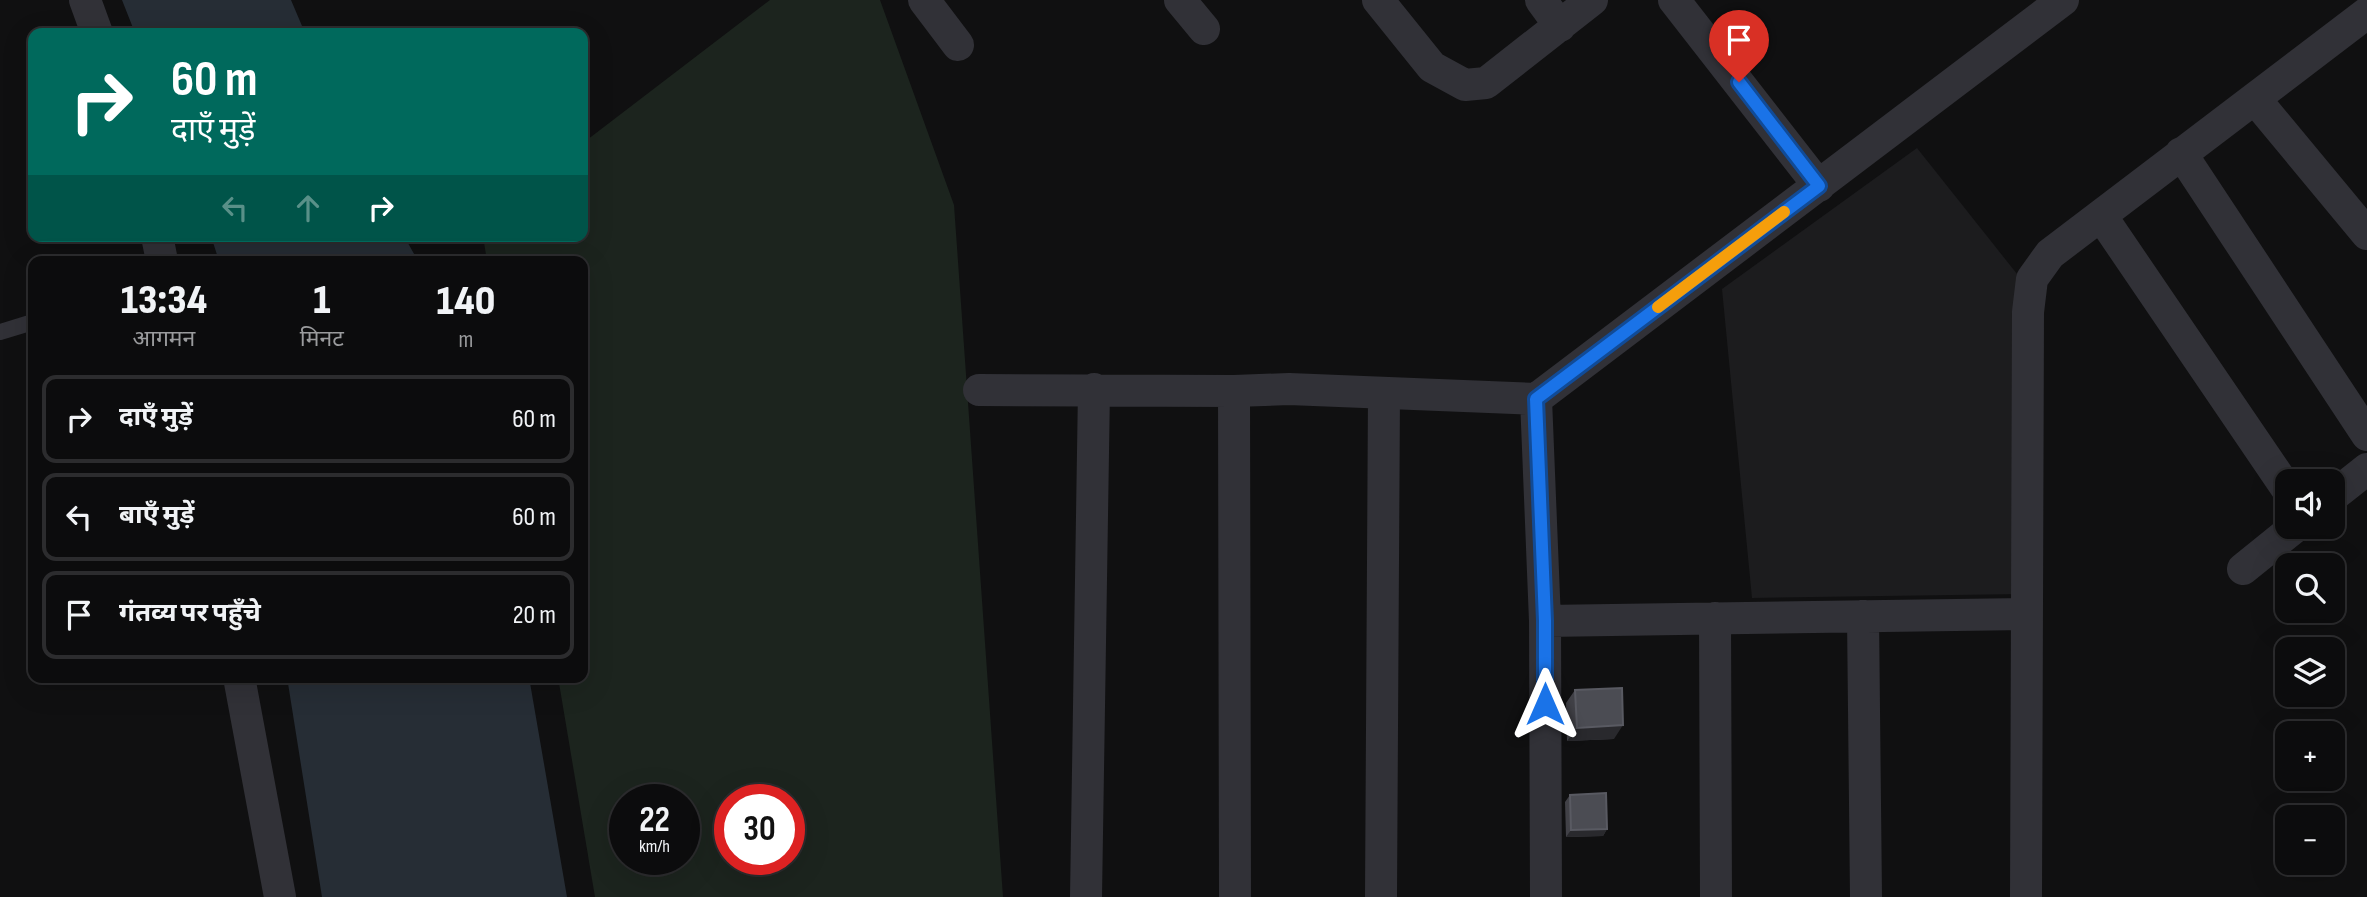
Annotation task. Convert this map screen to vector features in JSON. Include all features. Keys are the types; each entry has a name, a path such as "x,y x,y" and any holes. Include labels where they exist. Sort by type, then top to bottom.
{"street":[{"path":"85,0 95,28"},
{"path":"924,0 958,45"},
{"path":"1180,0 1204,29"},
{"path":"1378,0 1432,67 1465,85 1486,82 1592,0"},
{"path":"1541,0 1560,26"},
{"path":"1674,0 1819,186"},
{"path":"979,390 1234,391 1289,388 1536,399 2063,0"},
{"path":"2026,897 2028,312 2032,279 2050,254 2102,217 2181,153 2255,99 2362,28"},
{"path":"2255,99 2367,234"},
{"path":"2181,153 2367,435"},
{"path":"2102,217 2275,471"},
{"path":"1086,897 1094,390"},
{"path":"1234,391 1235,897"},
{"path":"1381,897 1384,393"},
{"path":"1536,399 1545,621 1546,897"},
{"path":"2345,486 2367,469"},
{"path":"2243,569 2280,539"},
{"path":"1545,621 2026,614"},
{"path":"1863,616 1866,897"},
{"path":"1715,618 1716,897"},
{"path":"240,683 279,897"}],"lane":[{"path":"0,332 28,324"}],"shaded area":[{"path":"122,0 291,0 303,28 133,28"},
{"path":"770,0 880,0 954,205 1003,897 595,897 559,683 588,683 588,256 486,256 484,242 588,242 588,139"},
{"path":"1917,148 2025,284 2023,594 1752,598 1722,289"},
{"path":"213,242 407,242 415,256 217,256"},
{"path":"288,683 530,683 567,897 322,897"}],"building":[{"path":"1622,688 1623,725 1577,728 1575,690"},
{"path":"1606,793 1607,829 1571,830 1570,795"}],"slow traffic":[{"path":"1658,307 1784,212"}],"route":[{"path":"1545,704 1545,621 1536,399 1819,186 1739,82"}]}
